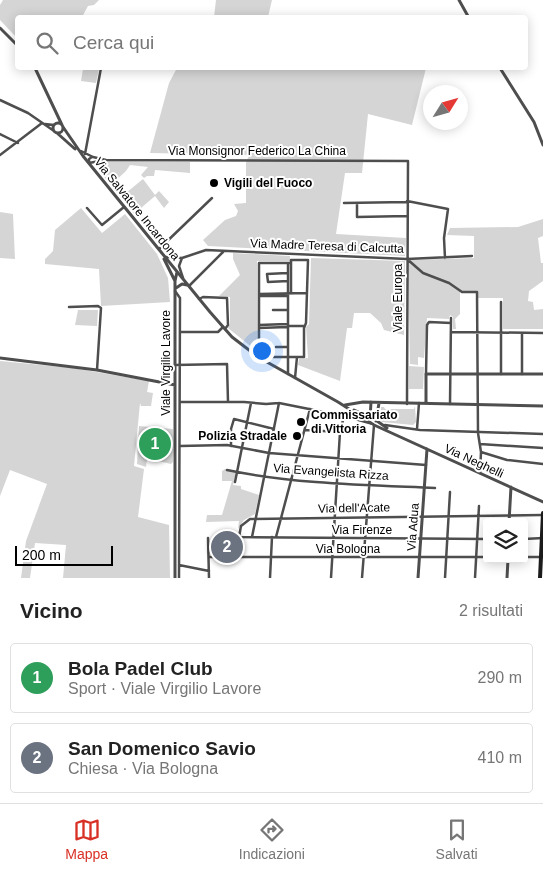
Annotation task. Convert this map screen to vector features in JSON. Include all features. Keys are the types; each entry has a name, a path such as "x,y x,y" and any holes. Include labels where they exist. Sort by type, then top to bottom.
{"main road":[{"path":"540,578 543,514"}],"street":[{"path":"459,0 467,15"},
{"path":"0,28 15,43"},
{"path":"36,70 62,126 84,155"},
{"path":"84,155 101,70"},
{"path":"501,70 534,122 543,145"},
{"path":"0,100 28,113 65,138 84,155 106,160"},
{"path":"54,108 56,132"},
{"path":"0,155 43,123 62,126"},
{"path":"56,132 62,131 62,126"},
{"path":"0,134 18,143"},
{"name":"Via Salvatore Incardona","path":"84,155 164,257 224,328 258,357 338,402"},
{"path":"92,157 89,159 89,163 106,160"},
{"name":"Via Monsignor Federico La China","path":"106,160 408,161"},
{"name":"Viale Europa","path":"407,404 408,161"},
{"path":"96,171 99,162"},
{"path":"175,281 160,251 212,198"},
{"path":"344,203 407,201 448,209 444,238 445,258"},
{"path":"357,203 358,216 407,216"},
{"path":"87,208 102,225 124,206"},
{"name":"Via Madre Teresa di Calcutta","path":"164,257 182,258 206,250 407,259 472,256"},
{"path":"179,578 177,451 180,446 180,298 175,291 179,284 189,286 224,251"},
{"path":"177,272 182,258"},
{"path":"171,265 175,259"},
{"path":"407,259 423,273 449,283 462,292 476,292 480,473"},
{"path":"259,353 259,263 290,263 291,260 308,260 304,357 267,357"},
{"path":"288,374 290,263"},
{"path":"171,265 179,264"},
{"path":"179,264 184,281"},
{"name":"Viale Virgilio Lavore","path":"175,577 177,451 175,281 177,272"},
{"path":"288,281 268,282 268,274 290,273"},
{"path":"289,294 288,281 290,273"},
{"path":"259,295 307,293"},
{"path":"180,332 218,332 228,325 227,298 203,297 200,299"},
{"path":"501,302 501,374"},
{"path":"70,307 98,306 101,308 97,370"},
{"path":"272,310 288,310"},
{"path":"450,404 451,318"},
{"path":"426,403 426,330 429,322 451,323"},
{"path":"259,326 305,326"},
{"path":"451,332 543,333"},
{"path":"522,332 522,374"},
{"path":"276,347 288,346"},
{"path":"296,378 297,357"},
{"path":"0,358 97,370 175,385"},
{"path":"175,365 227,364 228,402"},
{"path":"426,374 543,374"},
{"path":"180,402 279,403 374,422 398,435"},
{"path":"338,402 369,417 374,422"},
{"path":"338,402 398,435"},
{"path":"345,405 371,402 543,406"},
{"path":"369,417 371,402"},
{"path":"252,537 279,403"},
{"path":"362,578 374,422 379,403"},
{"path":"417,430 418,403"},
{"path":"235,482 251,404"},
{"path":"270,578 274,537 292,479 310,409"},
{"path":"350,418 354,412"},
{"path":"331,578 340,432 344,416"},
{"path":"231,446 231,428 234,419 274,429"},
{"path":"382,425 417,430 543,434"},
{"path":"398,435 401,427"},
{"path":"305,430 340,432"},
{"name":"Via Neghelli","path":"398,435 543,502"},
{"path":"480,444 543,448"},
{"path":"180,446 231,446 270,453 426,465"},
{"name":"Via Adua","path":"418,578 427,449"},
{"path":"481,452 507,460 543,464"},
{"name":"Via Evangelista Rizza","path":"227,470 264,477 435,488"},
{"path":"509,516 510,487"},
{"path":"445,578 450,492"},
{"path":"475,578 479,506"},
{"name":"Via dell'Acate","path":"256,518 509,516 543,514"},
{"name":"Via Firenze","path":"256,518 244,522 238,537 483,539"},
{"path":"208,538 209,578"},
{"path":"528,539 542,538"},
{"name":"Via Bologna","path":"208,557 483,557"},
{"path":"528,557 542,557"},
{"path":"506,578 508,563"},
{"path":"179,565 209,571"}],"shaded area":[{"path":"3,0 99,0 94,5 88,6 83,15 15,15 15,36 0,20 0,5"},
{"path":"216,0 272,0 268,15 214,15"},
{"path":"83,70 99,70 96,83 81,81"},
{"path":"176,70 426,70 412,125 368,114 362,173 345,173 336,234 406,238 405,256 208,246 203,240 225,220 236,216 238,211 234,204 246,203 246,163 249,155 150,153 169,83"},
{"path":"106,161 190,162 190,173 155,170 154,176 144,178 141,175 148,167 130,165 111,185 99,171 100,164"},
{"path":"143,179 155,195 159,191 169,202 164,208 155,196 134,214 121,197"},
{"path":"81,208 102,233 125,214 157,254 168,278 170,302 101,306 99,269 45,264 45,259 53,251 55,230"},
{"path":"0,212 13,214 15,259 0,258"},
{"path":"543,219 543,236 538,238 541,263 543,263 543,281 529,291 528,301 533,302 534,310 543,309 543,329 503,329 503,298 478,298 478,293 460,292 460,314 455,319 456,329 453,329 453,317 450,315 449,319 427,318 424,358 418,357 418,365 410,364 408,263 411,260 474,258 474,236 447,235 450,228 518,227"},
{"path":"233,253 290,256 290,261 257,261 258,352 228,328 230,324 230,297 219,296 240,275 233,259"},
{"path":"311,258 405,261 404,335 384,330 381,323 370,313 354,313 352,328 347,328 340,381 298,365 299,359 308,358 306,327 309,324"},
{"path":"78,310 98,310 97,326 75,325"},
{"path":"0,361 73,368 149,381 147,392 153,393 151,406 141,406 140,403 134,466 144,469 138,517 169,525 170,578 63,578 66,545 35,543 30,578 21,578 26,541 47,484 10,470 0,496"},
{"path":"409,366 424,367 423,389 409,389"},
{"path":"415,406 416,422 413,425 381,421 381,407 385,409 414,409"},
{"path":"139,426 173,429 173,462 171,464 147,459 146,467 137,464"},
{"path":"225,469 236,472 233,485 241,486 241,489 259,495 255,514 244,520 238,529 239,521 206,522 207,515 222,515 232,481 222,481 222,471"}],"place":[{"name":"Vigili del Fuoco","path":"214,183"},
{"name":"Commissariato di Vittoria","path":"301,422"},
{"name":"Polizia Stradale","path":"297,436"},
{"name":"Bola Padel Club","path":"155,444"},
{"name":"San Domenico Savio","path":"227,547"}]}
